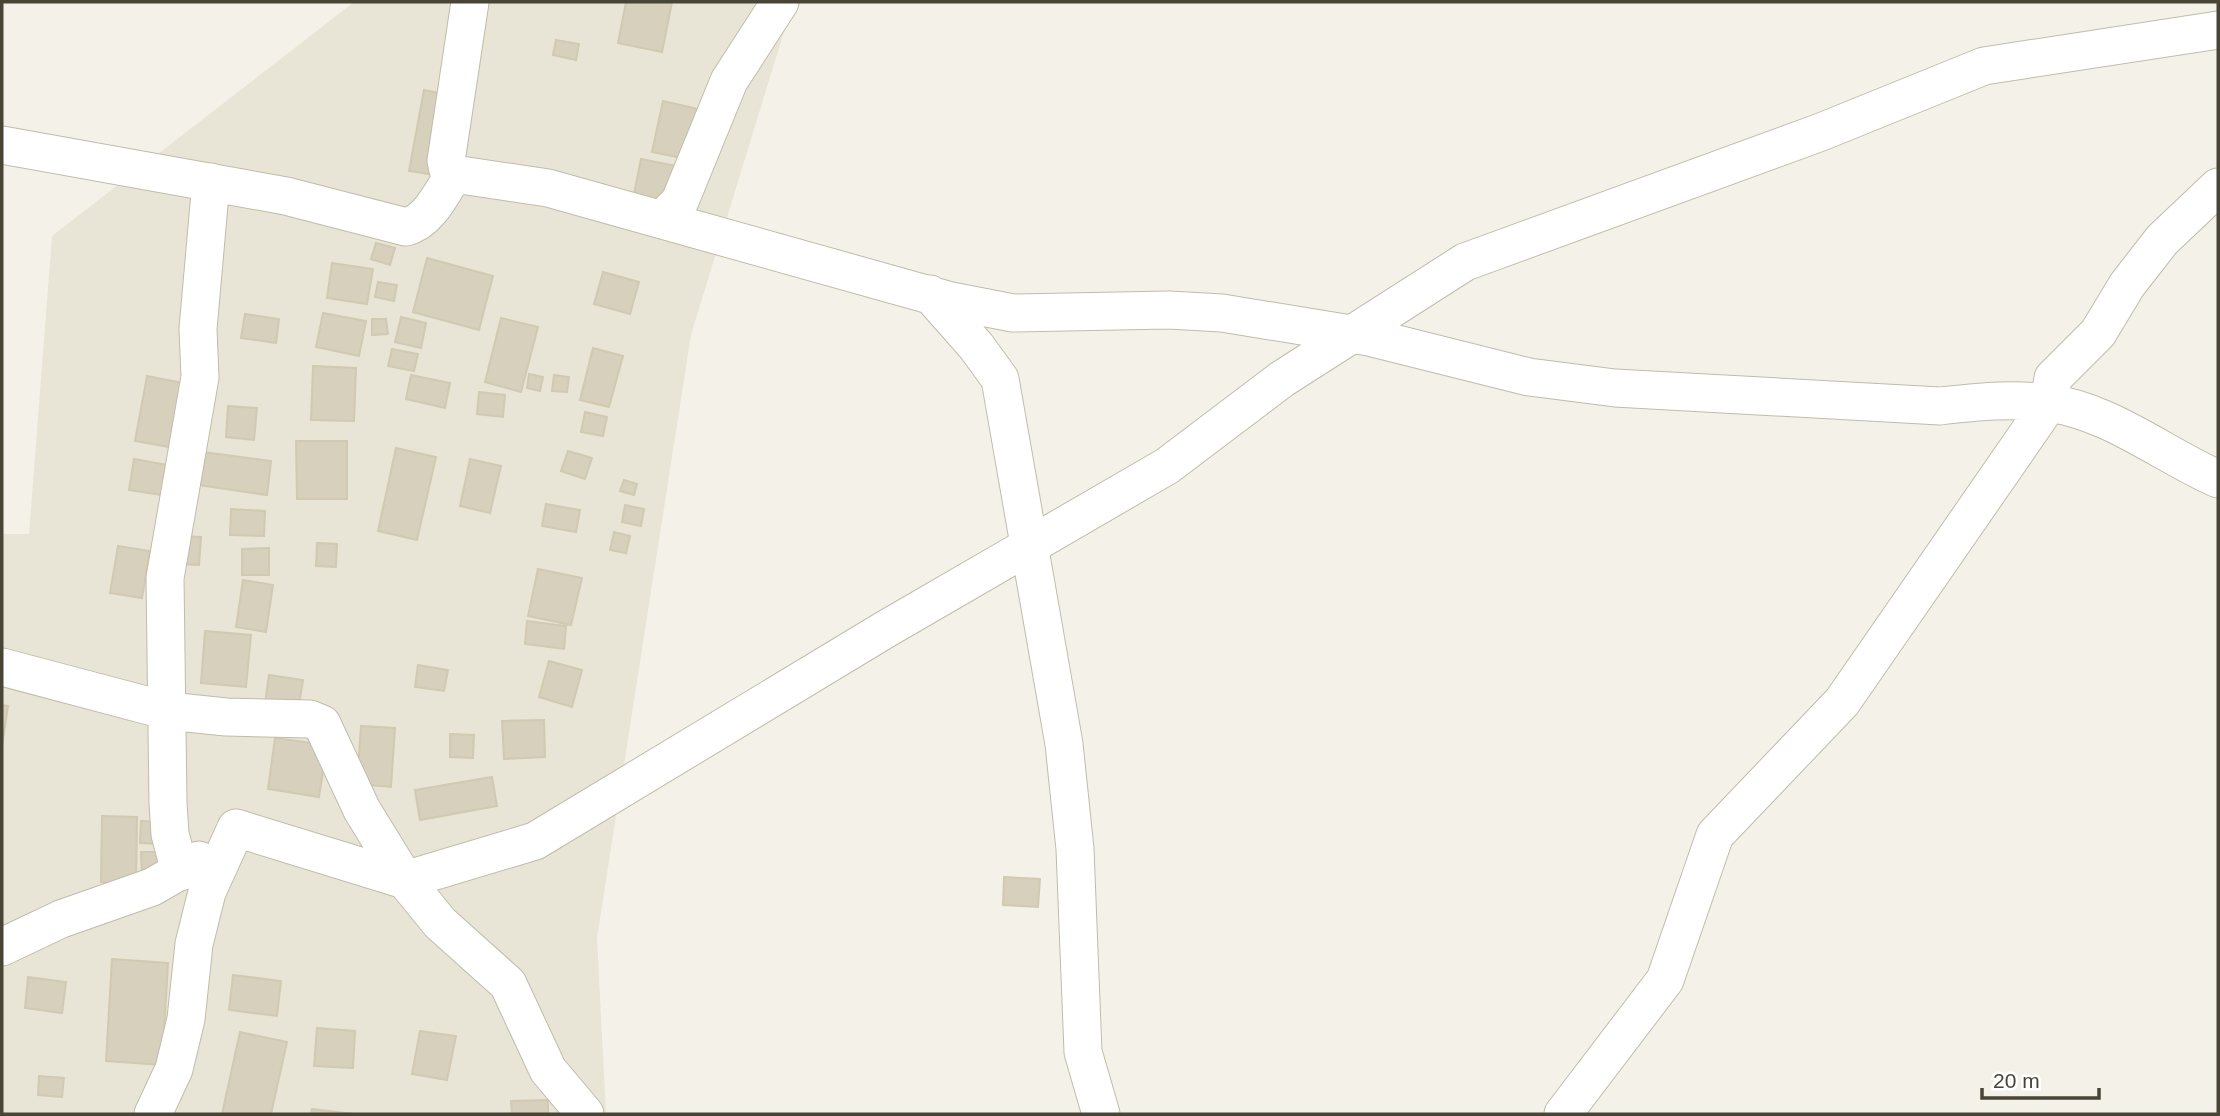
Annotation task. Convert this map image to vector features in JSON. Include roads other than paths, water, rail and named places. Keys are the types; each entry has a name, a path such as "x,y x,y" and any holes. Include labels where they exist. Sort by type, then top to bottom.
{"street":[{"path":"470,2 446,161 449,170 454,174 548,188 930,294 1013,313 1170,310 1222,313 1352,334 1461,358 1529,377 1615,388 1940,407 1984,401 2049,402 2134,435 2184,465 2218,479"},
{"path":"663,219 680,201 729,81 780,2"},
{"path":"236,828 405,880 535,841 1167,466 1282,379 1465,262 1821,132 1984,66 2218,30"},
{"path":"2,145 286,196 406,227 425,217 454,174"},
{"path":"180,873 169,813 168,711 163,629 165,578 200,377 198,329 211,182"},
{"path":"1563,1114 1665,980 1715,835 1842,702 2049,402 2053,378 2098,333 2127,285 2162,240 2218,187"},
{"path":"930,294 976,346 1000,379 1009,445 1030,545 1067,770 1075,849 1083,1052 1101,1114"},
{"path":"2,667 168,711 226,717 310,719 322,724 362,810 405,880 440,923 508,984 548,1070 585,1114"},
{"path":"2,947 61,919 152,887 180,873 236,828"},
{"path":"153,1114 174,1069 186,1019 194,944 207,892 236,828"}]}
